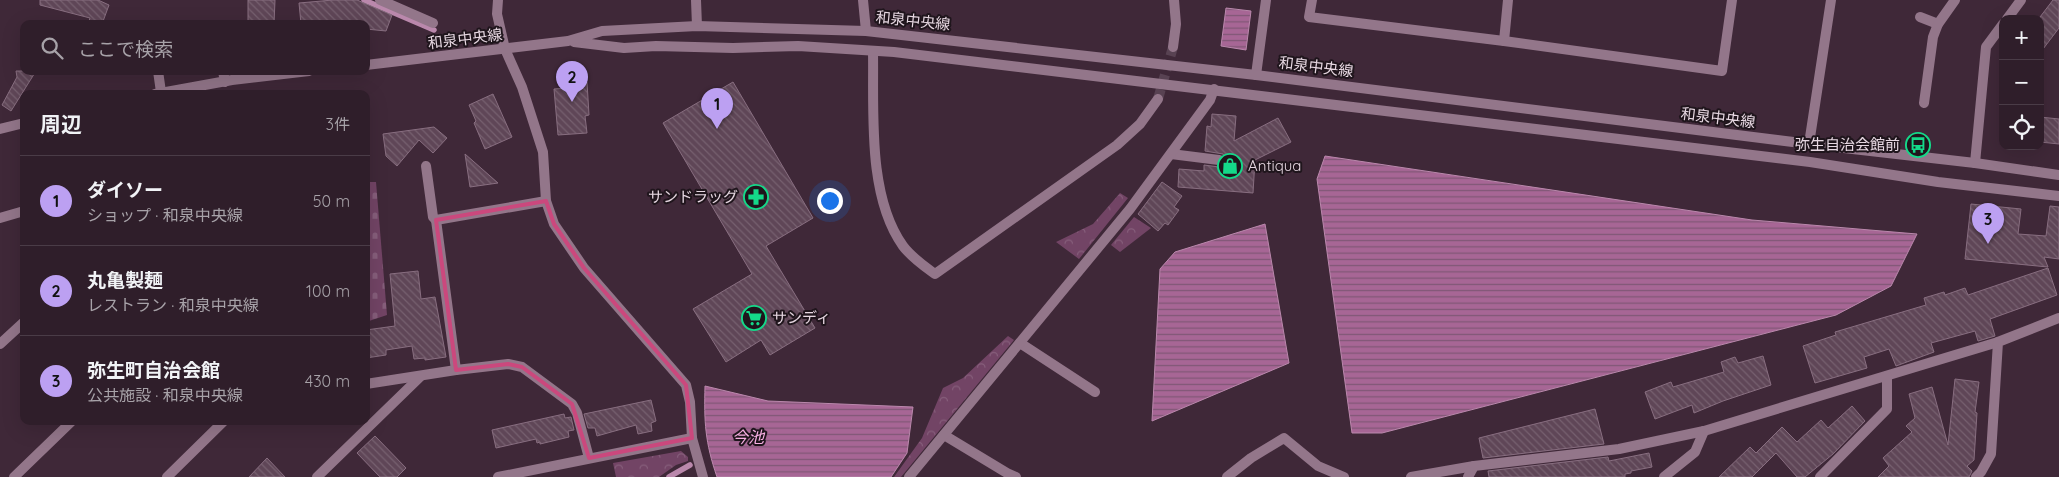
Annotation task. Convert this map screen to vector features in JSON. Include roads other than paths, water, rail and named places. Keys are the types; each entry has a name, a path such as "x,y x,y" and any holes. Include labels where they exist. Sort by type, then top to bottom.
{"street":[{"path":"380,0 433,23"},
{"path":"498,0 497,14 505,49 522,87 543,152 546,201 554,224 584,268 686,385 690,402 692,438 703,477"},
{"path":"696,0 697,26"},
{"path":"863,0 866,31"},
{"path":"1173,46 1176,24 1174,0"},
{"path":"1256,75 1266,0"},
{"path":"1312,0 1310,17 1722,71 1732,0"},
{"path":"1504,41 1508,0"},
{"path":"1810,144 1831,0"},
{"path":"1924,103 1933,37 1938,24 1955,0"},
{"path":"2010,15 2021,0"},
{"path":"1920,17 1938,24"},
{"name":"和泉中央線","path":"370,65 568,41 602,32 697,26 866,31 1256,75 1975,163 2059,175"},
{"path":"1975,163 1986,47 1999,29"},
{"name":"和泉中央線","path":"568,41 624,48 656,46 733,48 798,46 894,52 1810,162 1938,182 2059,196"},
{"path":"873,51 876,154 879,186 892,225 904,247 921,265 935,274 1117,145 1140,124 1158,99"},
{"path":"158,75 158,90"},
{"path":"170,90 224,76 241,75"},
{"path":"909,477 1130,209 1210,100 1214,89"},
{"path":"0,128 20,124"},
{"path":"1171,154 1219,160"},
{"path":"426,166 433,216 436,220 456,370"},
{"path":"436,220 546,201"},
{"path":"0,218 20,212"},
{"path":"1411,477 1474,466 1619,449 1704,431 1998,342 2059,318"},
{"path":"0,344 20,326"},
{"path":"1976,477 1991,454 1998,342"},
{"path":"1020,343 1095,392"},
{"path":"370,383 508,364 522,367 572,404 577,413 589,458"},
{"path":"317,477 421,376"},
{"path":"1820,477 1887,410 1887,376"},
{"path":"14,477 68,425"},
{"path":"167,477 220,425"},
{"path":"1664,477 1695,452 1704,431"},
{"path":"944,435 1010,476"},
{"path":"498,477 692,438"},
{"path":"1227,477 1251,458 1284,438 1318,466 1344,477"},
{"path":"1468,477 1474,466"}],"water":[{"path":"1226,8 1251,11 1246,50 1221,46"},
{"path":"1325,156 1752,220 1917,234 1891,286 1836,315 1382,433 1352,433 1317,179"},
{"path":"1265,224 1289,363 1152,421 1160,269 1175,252"},
{"name":"今池","path":"705,386 768,401 913,407 907,453 891,477 717,477 706,432"}],"waterway":[{"path":"364,0 434,30"},
{"path":"669,477 690,465"}],"tunnel":[{"path":"1158,99 1173,47"}],"place":[{"name":"丸亀製麺","path":"572,102"},
{"name":"ダイソー","path":"717,129"},
{"name":"弥生自治会館前","path":"1918,145"},
{"name":"Antiqua","path":"1230,166"},
{"name":"サンドラッグ","path":"756,197"},
{"name":"弥生町自治会館","path":"1988,244"},
{"name":"サンディ","path":"754,318"}]}
